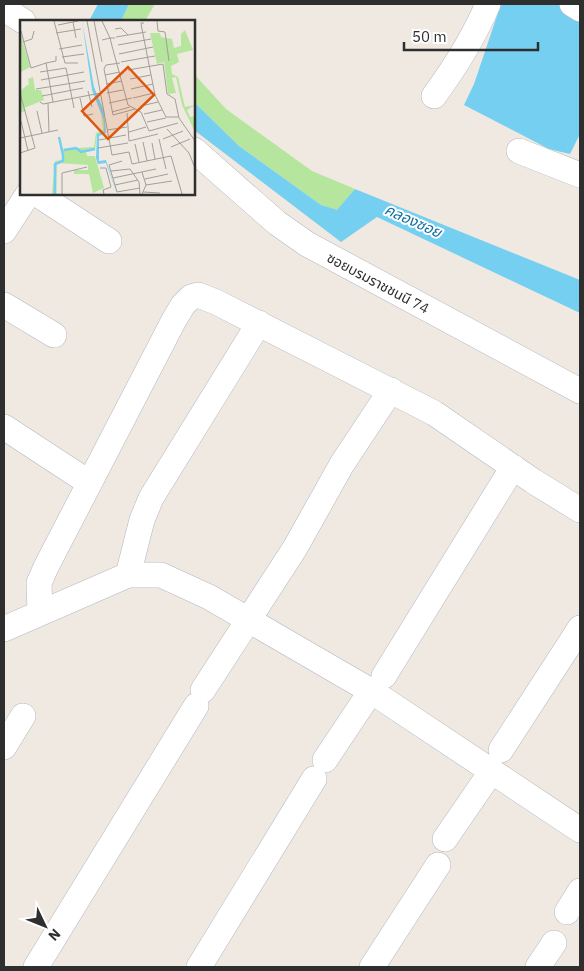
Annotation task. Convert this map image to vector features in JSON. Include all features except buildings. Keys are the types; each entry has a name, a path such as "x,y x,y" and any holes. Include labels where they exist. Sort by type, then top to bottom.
{"street":[{"path":"434,96 458,62 477,30 488,4"},
{"path":"572,4 580,9"},
{"path":"4,9 21,20"},
{"name":"ซอยบรมราชชนนี 74","path":"195,151 278,223 307,244 580,391"},
{"path":"519,151 580,175"},
{"path":"4,232 27,195"},
{"path":"39,195 109,241"},
{"path":"40,611 39,582 88,482 174,320 187,301 198,296 259,323 434,413 580,510"},
{"path":"4,305 54,335"},
{"path":"128,575 142,520 151,498 259,323"},
{"path":"36,967 247,620 295,548 342,464 391,390"},
{"path":"4,427 88,482"},
{"path":"199,967 320,770 377,684 512,466"},
{"path":"4,629 40,611 128,575 161,575 209,596 247,620 377,684 496,761 580,830"},
{"path":"445,839 580,628"},
{"path":"4,747 23,716"},
{"path":"372,967 438,865"},
{"path":"568,912 580,891"},
{"path":"538,967 554,943"}],"green space":[{"path":"129,4 155,4 146,20 121,20"},
{"path":"195,75 226,109 312,171 355,189 337,211 321,205 239,146 195,103"}],"water":[{"path":"98,4 129,4 121,20 90,20"},
{"path":"501,4 557,4 580,17 580,134 570,154 549,149 464,105 474,84"},
{"name":"คลองซอย","path":"195,103 239,146 321,205 337,210 355,189 580,280 580,313 377,217 341,242 195,131"}]}
